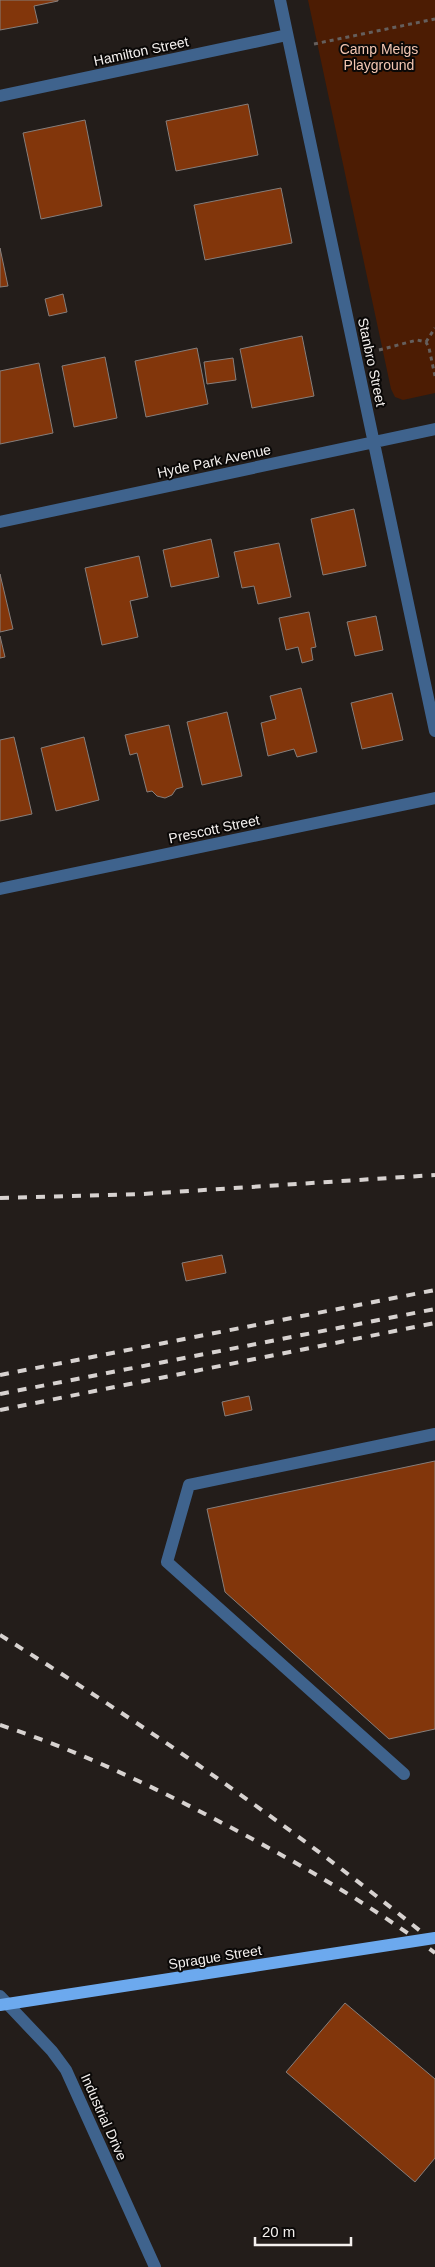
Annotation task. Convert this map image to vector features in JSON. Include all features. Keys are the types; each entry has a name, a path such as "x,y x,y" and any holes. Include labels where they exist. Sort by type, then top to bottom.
{"main road":[{"name":"Sprague Street","path":"0,2005 435,1938"}],"street":[{"name":"Stanbro Street","path":"280,0 435,731"},
{"name":"Hamilton Street","path":"0,96 287,35"},
{"name":"Hyde Park Avenue","path":"0,522 435,429"},
{"name":"Prescott Street","path":"0,889 435,798"},
{"path":"404,1774 167,1562 189,1485 435,1434"},
{"name":"Industrial Drive","path":"0,1996 52,2051 66,2070 156,2267"}],"path":[{"path":"314,44 435,19"},
{"path":"426,342 435,328"},
{"path":"379,350 417,340 426,342"},
{"path":"426,342 435,376"}],"green space":[{"name":"Camp Meigs Playground","path":"308,0 435,0 435,393 403,400 395,397 391,389"}],"building":[{"path":"0,0 58,1 34,6 38,23 0,30"},
{"path":"248,104 258,155 176,171 166,121"},
{"path":"85,120 102,206 41,219 23,133"},
{"path":"281,188 292,243 205,260 194,205"},
{"path":"0,248 8,286 0,287"},
{"path":"63,294 67,312 49,316 45,299"},
{"path":"302,336 314,396 252,408 240,349"},
{"path":"197,348 208,404 146,417 135,361"},
{"path":"105,357 117,418 74,427 62,366"},
{"path":"233,358 236,380 207,384 204,362"},
{"path":"39,363 53,433 0,444 0,371"},
{"path":"354,509 366,566 323,575 311,519"},
{"path":"211,539 219,577 171,587 163,550"},
{"path":"279,543 291,597 258,604 254,586 242,588 234,552"},
{"path":"139,556 148,597 130,601 138,637 102,645 85,568"},
{"path":"0,574 13,629 0,632"},
{"path":"309,612 316,647 311,648 313,660 302,663 298,647 286,650 279,618"},
{"path":"376,616 383,650 355,656 347,622"},
{"path":"0,636 5,657 0,658"},
{"path":"301,688 317,752 297,757 294,749 268,756 261,723 276,719 270,696"},
{"path":"392,693 403,740 362,749 351,703"},
{"path":"227,712 242,776 202,785 187,722"},
{"path":"169,725 183,787 176,789 172,795 165,798 157,796 152,791 147,792 137,753 130,755 125,735"},
{"path":"14,737 32,814 0,821 0,740"},
{"path":"84,737 99,800 56,811 41,748"},
{"path":"222,1255 226,1273 186,1281 182,1263"},
{"path":"249,1396 252,1410 225,1416 222,1402"},
{"path":"435,1461 435,1729 389,1739 225,1592 207,1509"},
{"path":"345,2003 435,2079 435,2158 415,2182 286,2072"}],"railway":[{"path":"0,1198 143,1194 435,1175"},
{"path":"0,1375 435,1290"},
{"path":"0,1394 435,1309"},
{"path":"0,1410 435,1323"},
{"path":"0,1635 168,1744 222,1782 330,1860 435,1943"},
{"path":"0,1725 104,1765 205,1814 323,1879 380,1914 435,1953"}]}
